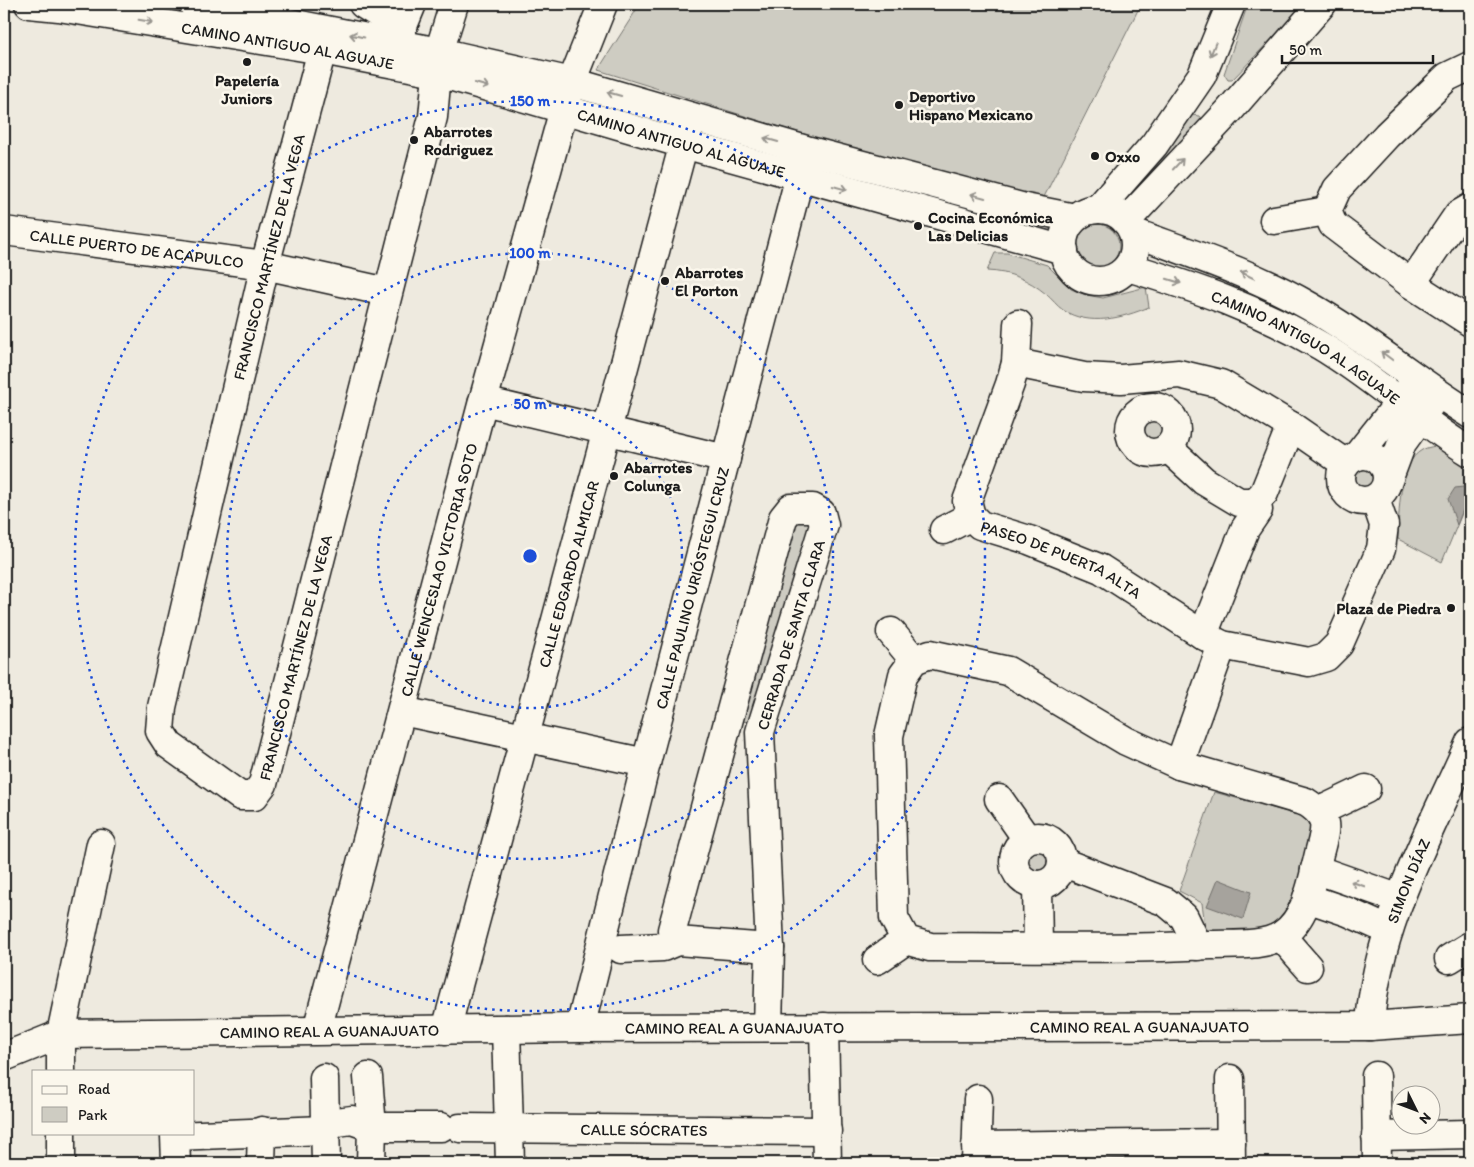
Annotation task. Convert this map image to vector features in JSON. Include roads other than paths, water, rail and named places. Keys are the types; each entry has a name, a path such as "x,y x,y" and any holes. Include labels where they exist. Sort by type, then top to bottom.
{"street":[{"name":"CAMINO ANTIGUO AL AGUAJE","path":"29,4 59,6 322,50 399,34"},
{"name":"CAMINO ANTIGUO AL AGUAJE","path":"192,4 399,34 437,62 564,109 799,177 1064,250"},
{"path":"363,4 399,34"},
{"name":"FRANCISCO MARTÍNEZ DE LA VEGA","path":"322,50 265,265 162,708 160,731 169,745 240,796 254,796 263,784 433,117 437,62 454,4"},
{"name":"CALLE WENCESLAO VICTORIA SOTO","path":"317,1030 483,401 564,109 572,82 603,4"},
{"path":"1087,213 1109,210 1130,227 1134,250 1128,267 1119,275 1108,280 1096,281 1084,278 1074,271 1067,262 1064,238 1068,227 1087,213 1154,145 1202,75 1231,4"},
{"path":"1130,227 1322,4"},
{"name":"CAMINO ANTIGUO AL AGUAJE","path":"437,62 572,82 806,150 1025,208 1087,213"},
{"path":"1470,66 1447,77 1387,135 1337,189 1327,211 1333,225 1411,284 1470,322"},
{"path":"1196,85 1229,111"},
{"name":"CALLE EDGARDO ALMICAR","path":"446,1030 690,117"},
{"name":"CALLE PAULINO URIÓSTEGUI CRUZ","path":"580,1028 646,763 806,150"},
{"path":"1411,284 1458,215 1470,208"},
{"path":"1274,220 1327,211"},
{"name":"CAMINO ANTIGUO AL AGUAJE","path":"1130,227 1240,272 1308,305 1366,340 1428,387 1470,414"},
{"name":"CALLE PUERTO DE ACAPULCO","path":"4,231 265,265 387,292"},
{"name":"CAMINO ANTIGUO AL AGUAJE","path":"1128,267 1181,283 1257,311 1322,347 1470,452"},
{"name":"PASEO DE PUERTA ALTA","path":"1018,324 1016,363 967,501 971,516 980,526 1029,540 1101,569 1213,640 1309,662 1326,657 1339,644 1381,549 1384,524 1381,491"},
{"path":"1016,363 1084,377 1121,379 1179,374 1220,384 1352,460 1371,456 1377,459 1385,469 1381,491"},
{"path":"1409,410 1402,443 1381,491 1361,501 1349,495 1342,484 1341,477 1352,460 1409,410 1428,387"},
{"path":"483,401 726,459"},
{"path":"1179,765 1244,529 1259,512 1264,493 1291,426"},
{"path":"1168,448 1204,481 1259,512"},
{"name":"CERRADA DE SANTA CLARA","path":"676,941 672,930 783,518 791,508 813,508 821,513 824,525 760,732 770,948 768,1027"},
{"path":"944,530 971,516"},
{"path":"891,632 914,660"},
{"path":"930,654 1008,671 1126,741 1179,765 1306,802 1320,811 1325,826 1307,898 1297,922 1281,936 1261,942 1154,948 930,947 906,940 894,918 889,736 903,675 914,660 930,654"},
{"path":"402,711 646,763"},
{"path":"728,726 760,732"},
{"name":"SIMON DÍAZ","path":"1370,1026 1371,1001 1388,930 1470,742"},
{"path":"1320,811 1366,789"},
{"path":"999,798 1028,839"},
{"path":"1036,837 1052,840 1058,846 1062,862 1057,876 1051,881 1037,885 1022,880 1014,867 1016,851 1028,839 1036,837"},
{"path":"61,1070 61,1034 101,844"},
{"path":"1062,862 1166,902 1184,917 1198,946"},
{"path":"1315,869 1400,899"},
{"path":"1037,885 1038,947"},
{"path":"1307,898 1348,912 1388,930"},
{"path":"1281,936 1308,967"},
{"path":"878,960 906,940"},
{"path":"621,950 663,947 676,941 770,948"},
{"name":"CAMINO REAL A GUANAJUATO","path":"4,1057 61,1034 580,1028 1370,1026 1470,1019"},
{"path":"824,1027 827,1163"},
{"path":"506,1029 510,1163"},
{"path":"368,1076 372,1127 371,1163"},
{"path":"1376,1076 1377,1163"},
{"path":"324,1078 326,1163"},
{"path":"978,1099 976,1154 1231,1153 1230,1079"},
{"name":"CALLE SÓCRATES","path":"176,1163 175,1136 325,1130 337,1122 352,1120 372,1127 827,1131"},
{"path":"261,1163 262,1132"},
{"path":"61,1134 61,1163"},
{"path":"1376,1136 1470,1134"}],"place":[{"name":"Papelería Juniors","path":"247,62"},
{"name":"Deportivo Hispano Mexicano","path":"899,105"},
{"name":"Abarrotes Rodriguez","path":"414,140"},
{"name":"Oxxo","path":"1095,156"},
{"name":"Cocina Económica Las Delicias","path":"918,226"},
{"name":"Abarrotes El Porton","path":"665,281"},
{"name":"Abarrotes Colunga","path":"614,476"},
{"name":"Plaza de Piedra","path":"1451,608"}]}
